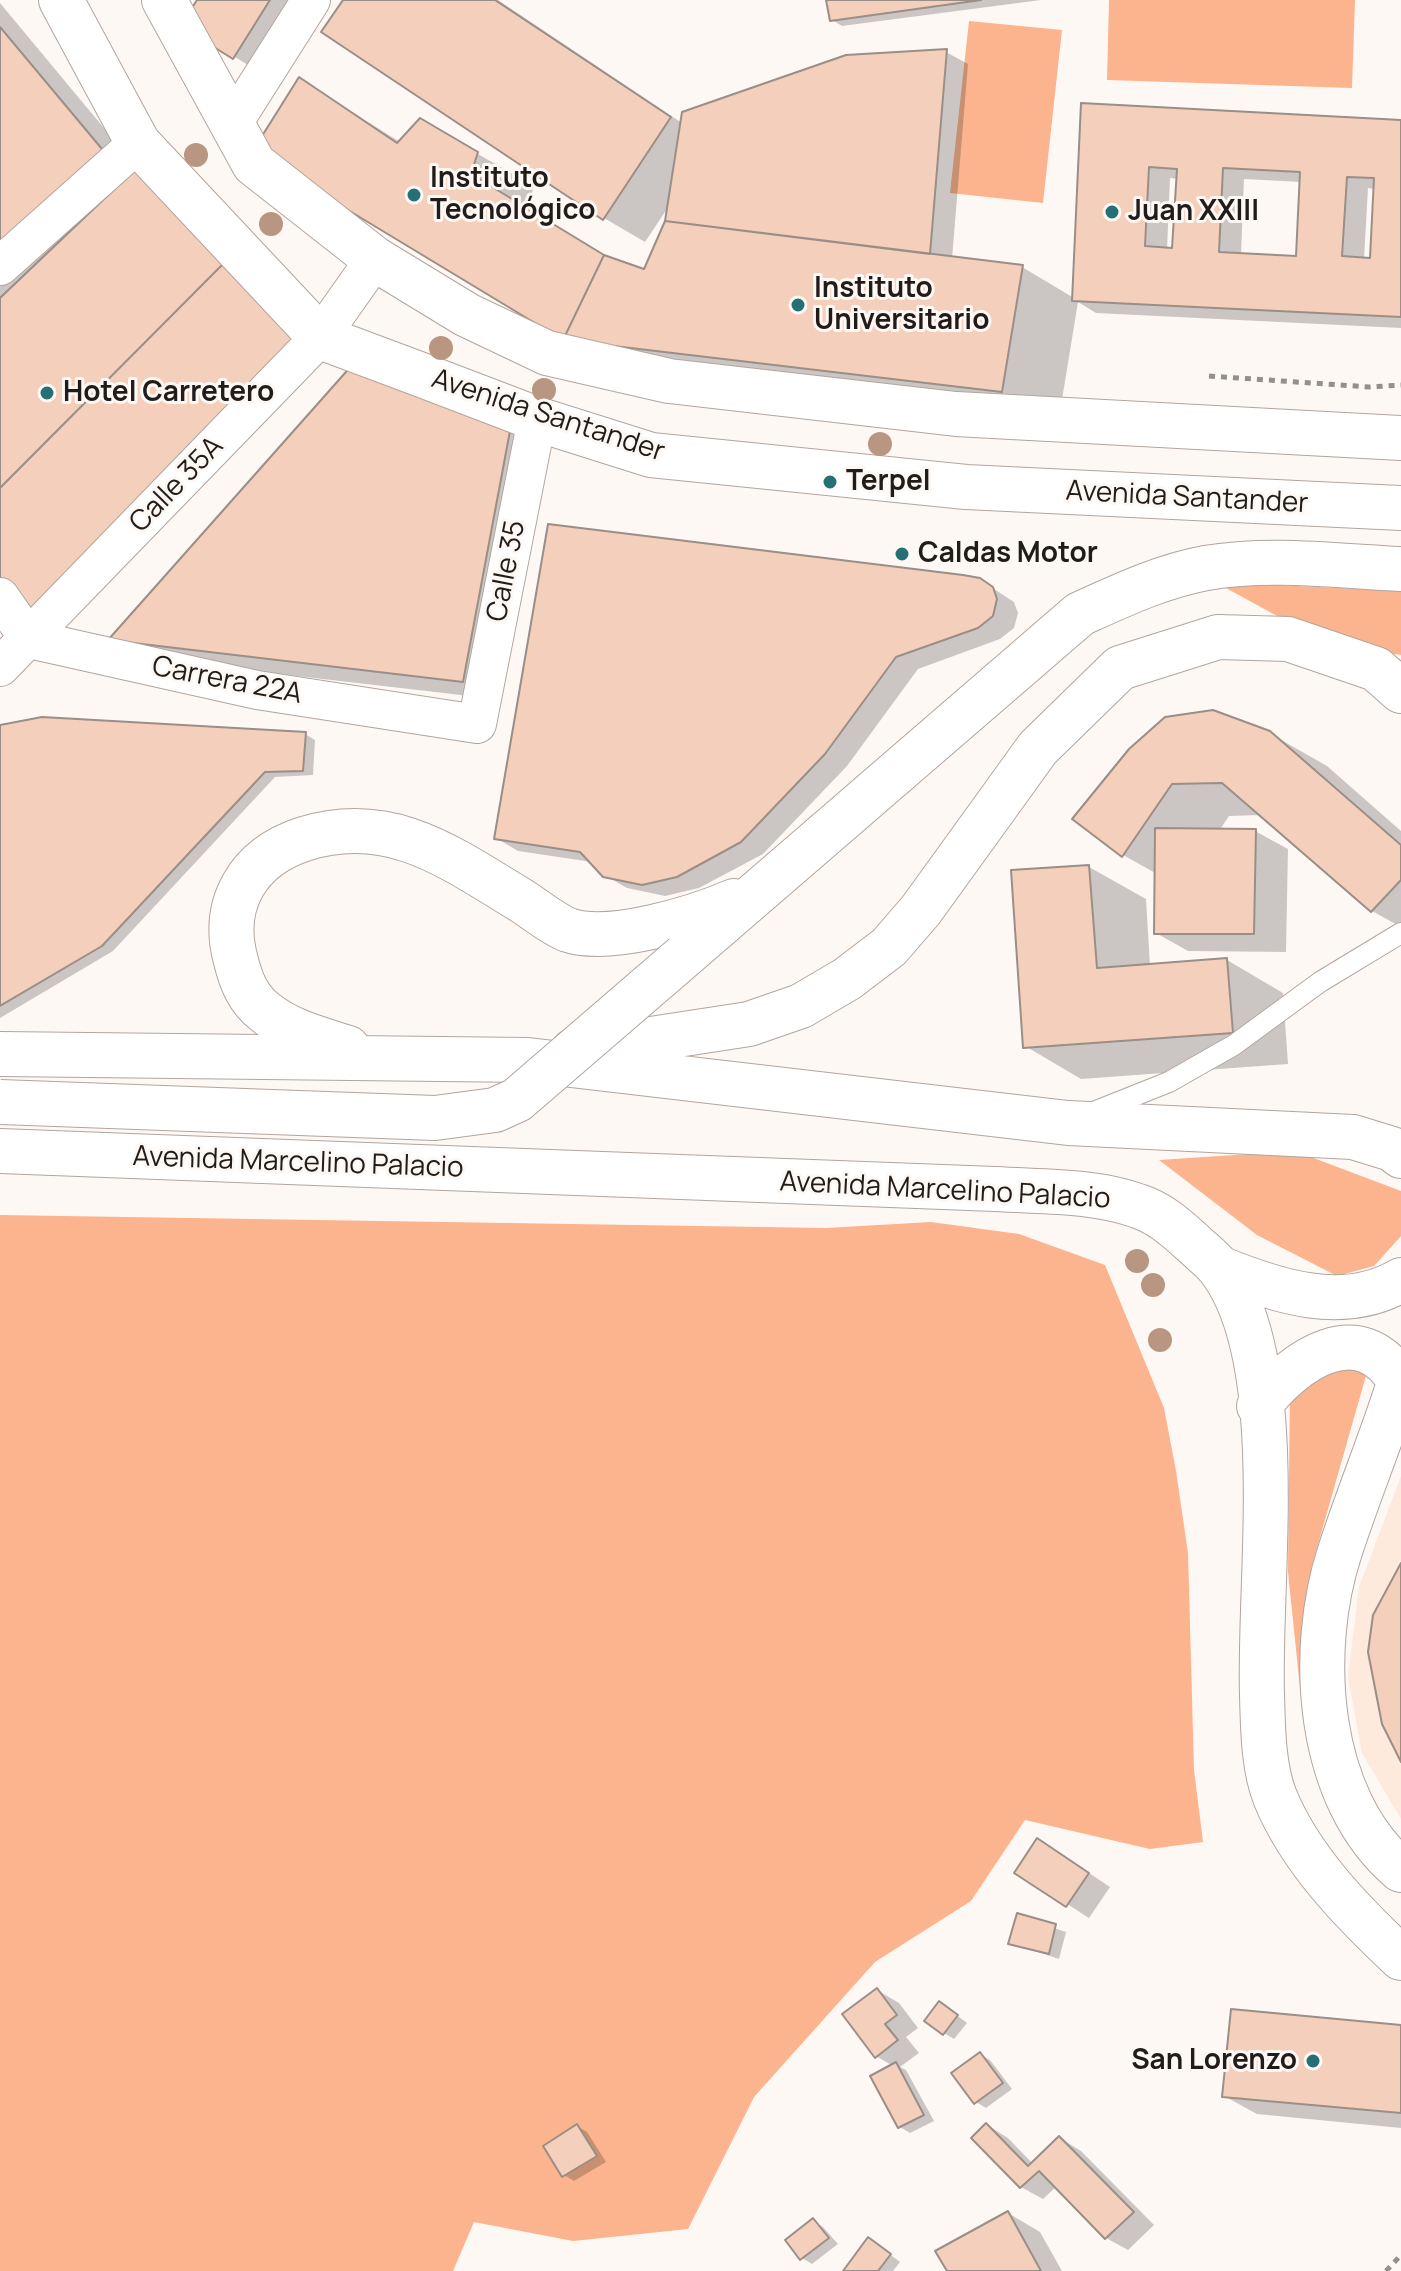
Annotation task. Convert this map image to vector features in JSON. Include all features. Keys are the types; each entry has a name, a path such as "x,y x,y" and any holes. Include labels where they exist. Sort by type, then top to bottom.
{"main road":[{"name":"Avenida Santander","path":"61,0 138,143 320,337 537,419 651,455 966,487 1401,508"},
{"path":"164,0 254,164 375,259 467,315 547,353 669,381 956,414 1401,438"},
{"path":"0,1102 435,1118 495,1110 517,1100 1080,614 1140,587 1203,568 1246,563 1401,569"},
{"path":"528,1060 610,1043 749,1024 801,1006 847,979 889,947 921,910 1038,748 1120,668 1218,637 1288,639 1376,669 1401,691"},
{"path":"381,1059 294,1030 265,1013 247,995 231,942 232,911 240,885 256,865 280,848 348,830 393,833 448,855 569,930 610,933 654,926 707,913 755,892"},
{"path":"0,1054 528,1060 1068,1123 1353,1137 1392,1149 1401,1156"},
{"name":"Avenida Marcelino Palacio","path":"0,1151 995,1189 1109,1198 1141,1206 1170,1222 1219,1268 1239,1305 1252,1342 1267,1491 1261,1665 1264,1735 1274,1795 1300,1846 1373,1932 1401,1958"},
{"path":"1219,1268 1274,1290 1331,1298 1383,1291 1401,1280"},
{"path":"1259,1406 1288,1373 1312,1357 1340,1349 1372,1351 1385,1360 1400,1380 1377,1455 1339,1552 1324,1626 1327,1729 1344,1794 1377,1849 1401,1870"}],"street":[{"path":"233,123 311,0"},
{"path":"0,266 138,143"},
{"name":"Calle 35A","path":"0,667 320,337 375,259"},
{"name":"Calle 35","path":"477,724 537,419"},
{"path":"0,597 29,639"},
{"name":"Carrera 22A","path":"29,639 257,690 477,724"}],"lane":[{"path":"1068,1123 1169,1082 1234,1045 1320,982 1401,933"}],"path":[{"path":"1209,376 1401,385"},
{"path":"1386,2271 1401,2255"}],"shaded area":[{"path":"1109,0 1355,0 1352,88 1107,80"},
{"path":"969,21 1062,30 1043,203 950,193"},
{"path":"1215,582 1401,591 1401,655 1330,645"},
{"path":"1295,1151 1401,1191 1401,1236 1374,1266 1337,1276 1257,1235 1159,1160"},
{"path":"0,1215 826,1228 931,1222 1019,1234 1105,1265 1164,1408 1176,1471 1188,1553 1194,1770 1203,1842 1150,1849 1025,1820 971,1901 875,1962 754,2097 688,2229 573,2241 474,2222 453,2271 0,2271"},
{"path":"1369,1365 1311,1569 1303,1717 1288,1572 1290,1389 1332,1371"},
{"path":"1401,1476 1401,1819 1362,1753 1348,1677 1359,1587"}],"building":[{"path":"197,0 270,0 233,59 180,26"},
{"path":"343,0 495,0 671,117 603,220 321,32"},
{"path":"826,0 981,0 830,21"},
{"path":"0,27 107,155 0,249"},
{"path":"947,49 930,254 665,221 682,112 846,55"},
{"name":"Instituto Tecnológico","path":"299,77 397,143 420,118 478,152 471,174 604,255 563,340 252,152"},
{"name":"Juan XXIII","path":"1081,103 1401,120 1401,317 1072,301","holes":["1149,167 1177,169 1172,248 1145,246","1223,168 1300,172 1296,256 1219,252","1347,177 1374,178 1370,258 1342,256"]},
{"name":"Hotel Carretero","path":"145,160 225,262 0,488 0,298"},
{"name":"Instituto Universitario","path":"665,221 1023,265 1002,392 563,340 604,255 644,269"},
{"path":"225,262 298,342 29,620 0,579 0,488"},
{"path":"361,355 513,415 463,682 108,640"},
{"path":"548,524 963,575 980,578 993,587 997,599 993,616 978,628 896,657 825,754 741,842 677,877 642,885 603,877 580,852 494,839"},
{"path":"1213,710 1270,731 1401,845 1401,880 1371,912 1222,783 1172,784 1122,857 1072,819 1129,749 1165,717"},
{"path":"42,717 306,732 303,771 265,772 102,946 0,1006 0,725"},
{"path":"1155,828 1256,829 1254,934 1154,934"},
{"path":"1089,865 1097,968 1227,958 1233,1033 1023,1048 1011,870"},
{"path":"1401,1563 1401,1762 1382,1724 1368,1652 1373,1615"},
{"path":"1037,1838 1089,1873 1066,1907 1014,1873"},
{"path":"1017,1913 1056,1924 1049,1954 1008,1944"},
{"path":"877,1988 897,2015 885,2024 898,2040 875,2058 842,2014"},
{"path":"939,2001 958,2015 943,2035 924,2021"},
{"name":"San Lorenzo","path":"1231,2009 1401,2025 1401,2113 1222,2097"},
{"path":"980,2052 1003,2083 974,2104 951,2073"},
{"path":"896,2062 924,2115 898,2128 870,2076"},
{"path":"986,2123 1028,2166 1059,2136 1134,2212 1105,2239 1039,2171 1020,2188 971,2138"},
{"path":"577,2124 597,2156 562,2177 543,2146"},
{"path":"1008,2211 1041,2271 947,2271 935,2251"},
{"path":"813,2218 829,2238 800,2260 785,2240"},
{"path":"868,2237 891,2254 878,2271 843,2271"}],"place":[{"name":"Instituto Tecnológico","path":"414,195"},
{"name":"Juan XXIII","path":"1112,212"},
{"name":"Instituto Universitario","path":"798,305"},
{"name":"Hotel Carretero","path":"47,393"},
{"name":"Terpel","path":"830,482"},
{"name":"Caldas Motor","path":"902,554"},
{"name":"San Lorenzo","path":"1313,2061"}]}
